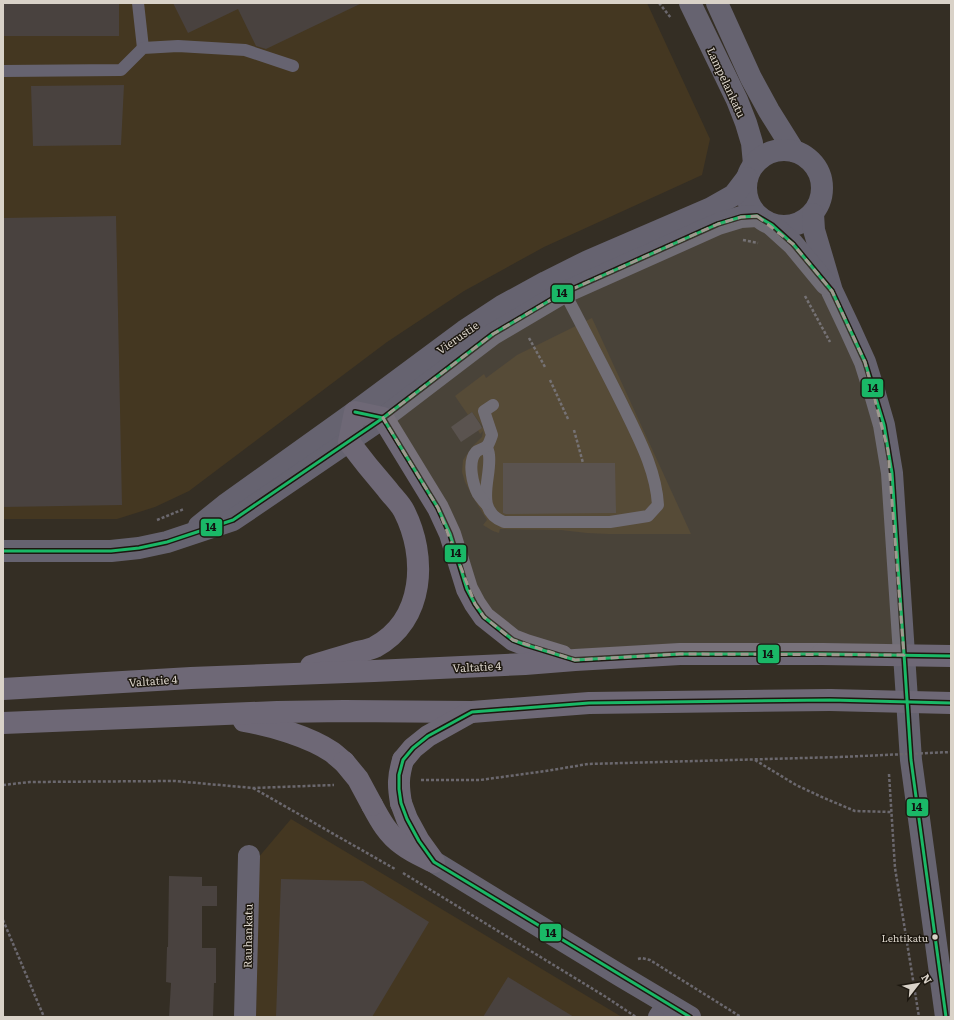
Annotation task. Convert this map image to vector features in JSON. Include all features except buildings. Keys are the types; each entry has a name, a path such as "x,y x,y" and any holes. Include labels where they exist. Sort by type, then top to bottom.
{"highway":[{"path":"283,674 374,647 391,636 403,622 412,607 416,593 419,575 418,556 412,531 403,510 349,442 355,412 383,418 438,508 450,534 467,589 474,604 484,617 513,640 575,660"},
{"name":"Valtatie 4","path":"3,689 191,678 374,672 680,654 951,656"},
{"path":"3,723 207,714 344,711 472,712 589,703 830,700 951,703"},
{"path":"434,862 419,841 407,819 401,802 399,775 403,760 413,748 428,736 472,712"},
{"path":"207,714 258,723 298,736 332,752 344,762 358,779 383,825 393,837 403,846 434,862"}],"street":[{"name":"Lampelankatu","path":"690,3 746,123 752,143 750,171"},
{"path":"718,3 751,78 769,111 794,151"},
{"path":"765,221 781,227 791,226 804,221 813,214 820,203 822,195 821,179 814,164 804,156 794,151 785,150 771,152 759,159 750,171 746,186 746,194 752,210 765,221 793,244 832,291"},
{"name":"Vierustie","path":"189,534 225,505 355,412 464,331 502,306 588,261 711,208 734,194 750,171"},
{"path":"813,214 814,230 832,291 865,362 884,425 892,480 911,760 946,1017"},
{"name":"Vierustie","path":"3,551 111,551 167,542 233,520 383,418 492,334 565,293 718,224 741,217 765,221"},
{"name":"Rauhankatu","path":"245,1017 249,856"},
{"path":"434,862 621,976 664,1010 690,1017"}],"lane":[{"path":"138,3 143,48"},
{"path":"3,71 121,70 143,48 178,46 245,50 293,66"},
{"path":"493,405 484,411 492,435 486,446 474,453 472,476 481,499 498,520 504,522 610,522 648,516 658,506 652,470 638,437 565,293"},
{"path":"486,446 489,455 486,494 487,505"}],"path":[{"path":"718,224 723,236 762,244"},
{"path":"802,291 831,345"},
{"path":"534,347 544,367"},
{"path":"550,380 568,419"},
{"path":"574,430 583,463"},
{"path":"416,781 480,780 588,764 754,760 951,752"},
{"path":"888,753 888,760"},
{"path":"754,760 796,785 855,811 891,812"},
{"path":"889,768 895,868 919,1017"},
{"path":"3,785 30,782 175,781 253,788 341,784"},
{"path":"253,788 354,844 446,899 636,1017"},
{"path":"3,920 44,1017"},
{"path":"635,960 642,958 650,960 740,1017"}],"highlighted area":[{"path":"757,216 793,244 832,291 865,362 888,450 904,655 680,654 575,660 513,640 484,617 475,604 438,508 383,418 493,334 559,295 718,224 741,217"}],"shaded area":[{"path":"3,3 647,3 710,139 702,175 544,247 464,291 387,342 189,491 155,507 117,519 3,519"},
{"path":"592,318 691,534 608,534 561,530 500,529 499,533 483,525 487,520 465,482 462,472 463,460 472,447 482,437 483,431 480,434 478,430 483,427 472,412 468,415 455,396 484,374 486,378 517,355"},
{"path":"291,819 622,1017 256,1017 258,858"}],"transit line":[{"name":"14","path":"3,551 111,551 139,548 167,542 233,520 383,418 493,334 559,295 718,224 741,217 757,216 772,225 793,244 832,291 865,362 884,425 892,473 911,760 946,1017"},
{"name":"14","path":"355,412 383,418 438,508 450,534 467,589 475,604 484,617 513,640 575,660 680,654 951,656"},
{"name":"14","path":"690,1017 434,862 419,841 407,819 401,803 399,775 403,760 413,748 428,736 472,712 589,703 830,700 951,703"}],"place":[{"name":"Lehtikatu","path":"935,937"}]}
